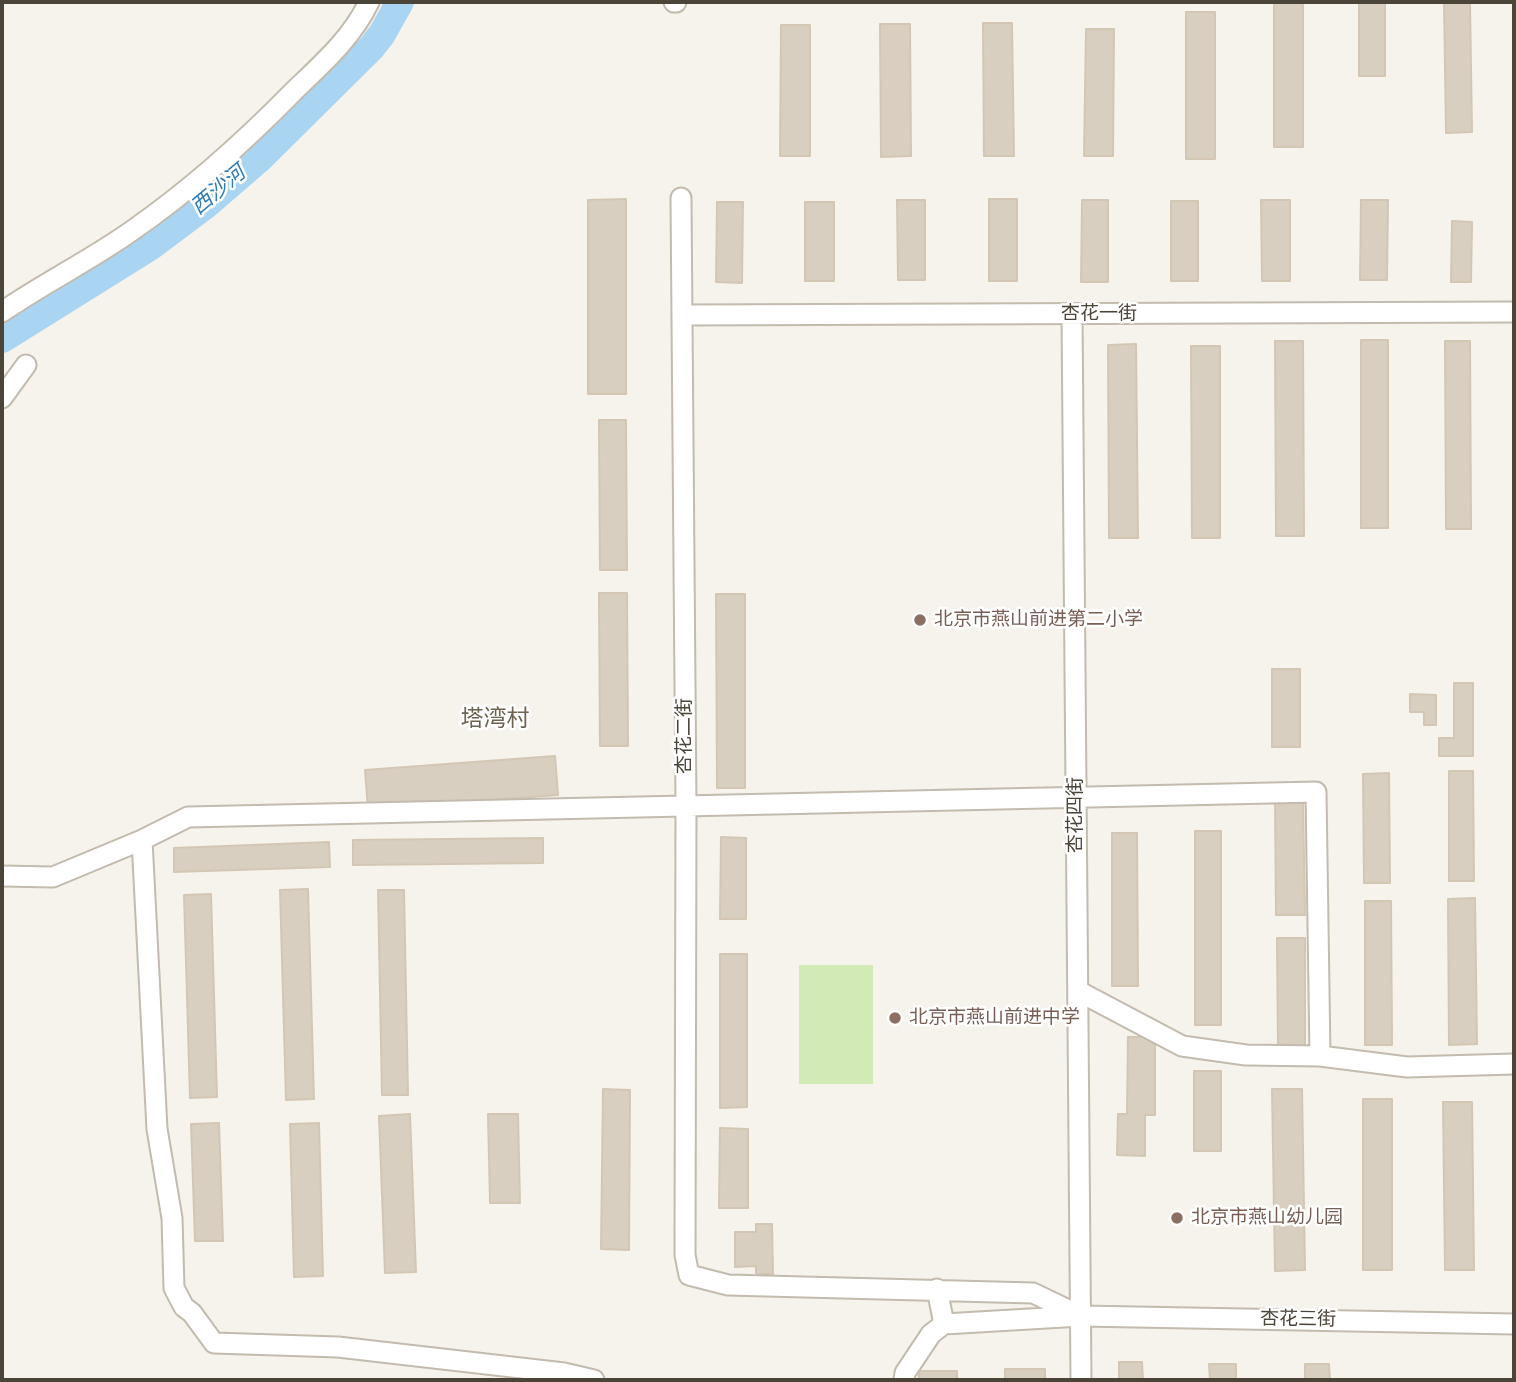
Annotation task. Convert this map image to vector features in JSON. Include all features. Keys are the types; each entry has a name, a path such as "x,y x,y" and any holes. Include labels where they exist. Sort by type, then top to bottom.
{"street":[{"path":"2,312 132,231 197,183 233,152 325,60 354,28 369,2"},
{"name":"杏花二街","path":"681,198 686,806 685,1255 689,1275"},
{"name":"杏花一街","path":"683,316 1514,312"},
{"name":"杏花四街","path":"1072,314 1081,1380"},
{"path":"2,398 26,365"},
{"path":"2,876 52,877 142,840 188,817 1316,792 1320,1056"},
{"path":"142,840 157,1129 172,1217 174,1288 184,1307 192,1313 214,1343 338,1347 564,1373 594,1380"},
{"path":"1078,990 1182,1045 1246,1055 1320,1056 1407,1067 1514,1064"},
{"name":"杏花三街","path":"689,1275 727,1284 1033,1293 1081,1316"},
{"path":"904,1380 905,1373 932,1334 944,1324 937,1290"},
{"name":"杏花三街","path":"944,1324 1081,1316 1514,1324"}],"green space":[{"path":"799,965 873,965 873,1084 799,1084"}],"building":[{"path":"1274,2 1303,2 1303,147 1274,147"},
{"path":"1444,2 1470,2 1472,132 1446,133"},
{"path":"1359,3 1385,3 1385,76 1359,76"},
{"path":"1186,12 1215,12 1215,159 1186,159"},
{"path":"983,23 1012,23 1014,156 984,156"},
{"path":"880,24 910,24 911,156 881,157"},
{"path":"781,25 810,25 810,156 780,156"},
{"path":"1086,29 1114,29 1113,156 1084,156"},
{"path":"626,199 626,394 588,394 588,200"},
{"path":"989,199 1017,199 1017,281 989,281"},
{"path":"897,200 925,200 925,280 898,280"},
{"path":"1082,200 1108,200 1108,282 1081,282"},
{"path":"1261,200 1290,200 1290,281 1262,281"},
{"path":"1361,200 1388,200 1387,280 1360,280"},
{"path":"1171,201 1198,201 1198,281 1171,281"},
{"path":"717,202 743,202 742,283 716,282"},
{"path":"805,202 834,202 834,281 805,281"},
{"path":"1452,221 1472,222 1471,282 1451,282"},
{"path":"1361,340 1388,340 1388,528 1361,528"},
{"path":"1275,341 1303,341 1304,536 1276,536"},
{"path":"1445,341 1470,341 1471,529 1446,529"},
{"path":"1136,344 1138,538 1109,538 1108,345"},
{"path":"1191,346 1220,346 1220,538 1192,538"},
{"path":"599,420 626,420 627,570 600,570"},
{"path":"599,593 627,593 628,746 600,746"},
{"path":"716,594 745,594 745,788 717,788"},
{"path":"1272,669 1300,669 1300,747 1272,747"},
{"path":"1454,683 1473,683 1473,756 1439,756 1439,738 1454,738"},
{"path":"1410,694 1436,695 1436,725 1424,725 1424,712 1410,712"},
{"path":"555,756 558,795 368,809 365,770"},
{"path":"1449,771 1473,771 1474,881 1449,881"},
{"path":"1389,773 1390,883 1364,883 1363,774"},
{"path":"1275,800 1303,800 1305,915 1276,915"},
{"path":"1195,831 1221,831 1221,1025 1195,1025"},
{"path":"1112,833 1137,833 1138,986 1112,986"},
{"path":"721,837 746,838 746,919 720,919"},
{"path":"543,838 543,863 353,865 353,840"},
{"path":"329,842 330,867 174,872 174,848"},
{"path":"308,889 314,1099 286,1100 280,890"},
{"path":"378,890 404,890 408,1095 382,1095"},
{"path":"211,894 217,1097 190,1098 184,895"},
{"path":"1475,898 1477,1044 1449,1045 1448,899"},
{"path":"1365,901 1391,901 1392,1045 1365,1045"},
{"path":"1277,938 1305,938 1305,1050 1278,1050"},
{"path":"720,954 747,954 747,1107 720,1108"},
{"path":"1128,1037 1155,1037 1155,1115 1145,1115 1145,1156 1117,1155 1118,1114 1127,1114"},
{"path":"1194,1071 1221,1071 1221,1151 1194,1151"},
{"path":"603,1089 630,1090 629,1250 601,1249"},
{"path":"1272,1089 1302,1089 1305,1270 1275,1271"},
{"path":"1363,1099 1392,1099 1392,1270 1363,1270"},
{"path":"1443,1102 1472,1102 1474,1270 1445,1270"},
{"path":"410,1114 416,1272 385,1273 379,1116"},
{"path":"488,1114 518,1114 520,1203 490,1203"},
{"path":"219,1123 223,1241 195,1241 191,1124"},
{"path":"319,1123 323,1276 294,1277 290,1124"},
{"path":"720,1128 748,1129 748,1208 719,1208"},
{"path":"756,1224 772,1224 773,1274 756,1274 756,1266 735,1267 735,1232 756,1232"},
{"path":"1119,1362 1142,1362 1143,1380 1119,1380"},
{"path":"1209,1364 1236,1364 1236,1380 1210,1380"},
{"path":"1305,1364 1329,1364 1330,1380 1305,1380"},
{"path":"1005,1369 1045,1369 1045,1380 1005,1380"},
{"path":"919,1371 957,1371 957,1380 919,1380"}],"waterway":[{"name":"西沙河","path":"2,339 151,246 207,204 258,160 371,48 400,2"}],"place":[{"name":"北京市燕山前进第二小学","path":"920,620"},
{"name":"北京市燕山前进中学","path":"895,1018"},
{"name":"北京市燕山幼儿园","path":"1177,1218"}],"district":[{"name":"塔湾村","path":"495,720"}]}
